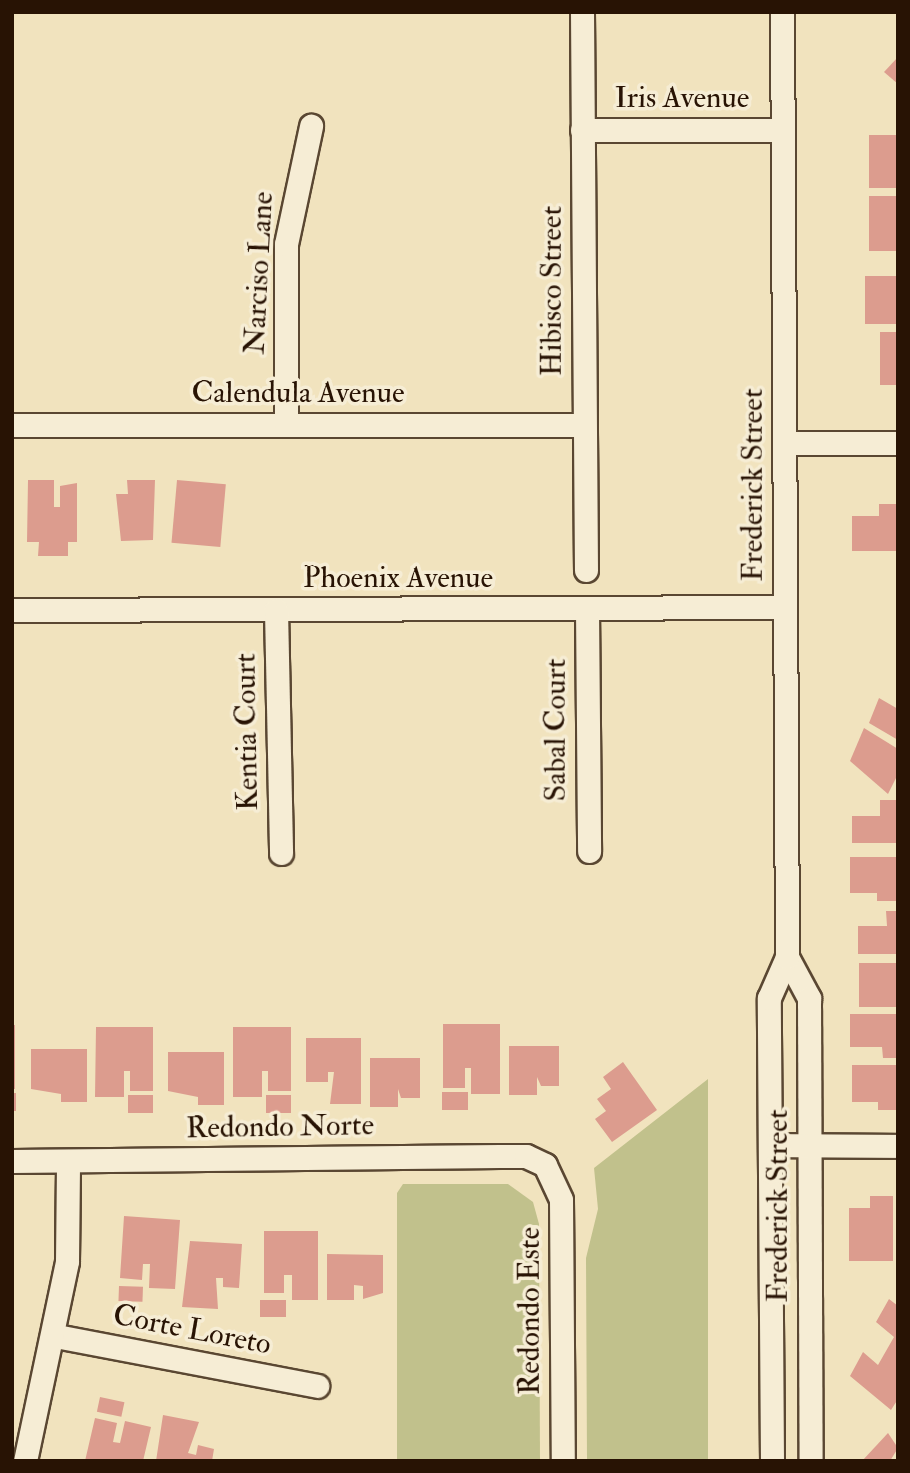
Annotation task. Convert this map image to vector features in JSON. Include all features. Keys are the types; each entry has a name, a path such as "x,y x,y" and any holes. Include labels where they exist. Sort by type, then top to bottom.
{"street":[{"name":"Hibisco Street","path":"582,12 586,570"},
{"name":"Frederick Street","path":"772,1461 769,998 787,957 782,12"},
{"name":"Narciso Lane","path":"286,425 286,244 311,126"},
{"name":"Iris Avenue","path":"582,130 782,130"},
{"name":"Calendula Avenue","path":"12,425 584,425"},
{"path":"783,443 898,443"},
{"name":"Phoenix Avenue","path":"12,610 785,607"},
{"name":"Sabal Court","path":"587,609 589,851"},
{"name":"Kentia Court","path":"276,610 281,853"},
{"name":"Frederick Street","path":"787,957 808,998 811,1461"},
{"path":"770,1145 898,1146"},
{"name":"Redondo Norte","path":"12,1161 500,1156 545,1165"},
{"path":"25,1461 56,1336 67,1261 68,1161"},
{"name":"Redondo Este","path":"545,1165 561,1200 563,1461"},
{"name":"Corte Loreto","path":"56,1336 317,1386"}],"green space":[{"path":"708,1079 708,1461 587,1461 586,1258 598,1209 594,1168"},
{"path":"403,1184 508,1184 533,1202 539,1224 540,1461 397,1461 397,1193"}],"building":[{"path":"898,57 898,84 884,72"},
{"path":"869,135 898,135 898,188 869,188"},
{"path":"869,196 898,196 898,251 869,251"},
{"path":"865,276 898,276 898,324 865,324"},
{"path":"880,332 898,332 898,385 880,385"},
{"path":"28,480 54,480 54,507 60,507 60,486 77,483 77,542 68,542 68,556 38,556 39,542 27,542"},
{"path":"127,480 155,480 153,540 121,541 116,494 128,494"},
{"path":"177,480 226,484 220,547 172,543"},
{"path":"879,504 898,504 898,551 852,551 852,516 879,516"},
{"path":"879,698 898,709 898,740 869,723"},
{"path":"864,728 898,749 898,774 888,794 850,761"},
{"path":"880,800 898,800 898,843 852,843 852,816 880,816"},
{"path":"850,857 898,857 897,901 877,901 877,893 850,893"},
{"path":"886,911 898,911 898,954 858,954 858,926 887,926"},
{"path":"859,963 898,963 898,1007 859,1007"},
{"path":"850,1014 898,1014 898,1058 883,1058 882,1047 850,1047"},
{"path":"443,1024 500,1024 500,1094 471,1094 471,1068 465,1068 465,1088 443,1088"},
{"path":"12,1025 15,1025 15,1089 12,1089"},
{"path":"96,1027 153,1027 153,1091 130,1091 130,1071 124,1071 124,1097 95,1097"},
{"path":"233,1027 291,1027 291,1091 268,1091 268,1071 262,1071 262,1097 233,1097"},
{"path":"306,1038 361,1038 361,1104 330,1104 334,1072 328,1072 328,1082 306,1082"},
{"path":"509,1046 559,1046 559,1086 541,1086 537,1077 537,1095 509,1095"},
{"path":"31,1049 87,1049 87,1102 61,1102 61,1094 31,1089"},
{"path":"168,1052 224,1052 224,1105 198,1105 198,1097 168,1091"},
{"path":"370,1058 420,1058 420,1098 401,1098 398,1089 398,1107 370,1107"},
{"path":"623,1062 657,1110 612,1142 595,1119 606,1111 597,1099 611,1089 603,1077"},
{"path":"852,1065 898,1065 898,1110 878,1110 878,1102 852,1102"},
{"path":"442,1092 468,1092 468,1110 442,1110"},
{"path":"12,1093 16,1093 16,1111 12,1111"},
{"path":"128,1095 153,1095 153,1113 128,1113"},
{"path":"266,1095 291,1095 291,1113 266,1113"},
{"path":"870,1196 893,1196 893,1261 849,1261 849,1208 870,1208"},
{"path":"124,1216 180,1220 175,1289 149,1288 150,1264 143,1264 142,1280 120,1278"},
{"path":"264,1231 318,1231 318,1300 292,1300 292,1275 284,1275 284,1293 264,1293"},
{"path":"190,1241 242,1244 239,1288 223,1287 223,1278 216,1278 218,1309 182,1307"},
{"path":"327,1254 383,1255 383,1293 363,1299 363,1286 354,1285 354,1300 327,1300"},
{"path":"119,1286 143,1287 142,1302 118,1301"},
{"path":"889,1299 898,1306 898,1399 891,1410 850,1376 863,1352 878,1365 894,1337 876,1322"},
{"path":"260,1300 286,1300 286,1317 260,1317"},
{"path":"100,1397 124,1402 121,1417 97,1412"},
{"path":"163,1415 199,1422 188,1453 196,1455 198,1445 214,1449 212,1461 156,1461"},
{"path":"95,1418 117,1423 113,1442 120,1443 125,1421 151,1427 143,1461 85,1461"},
{"path":"888,1433 898,1448 890,1461 862,1461"}]}
